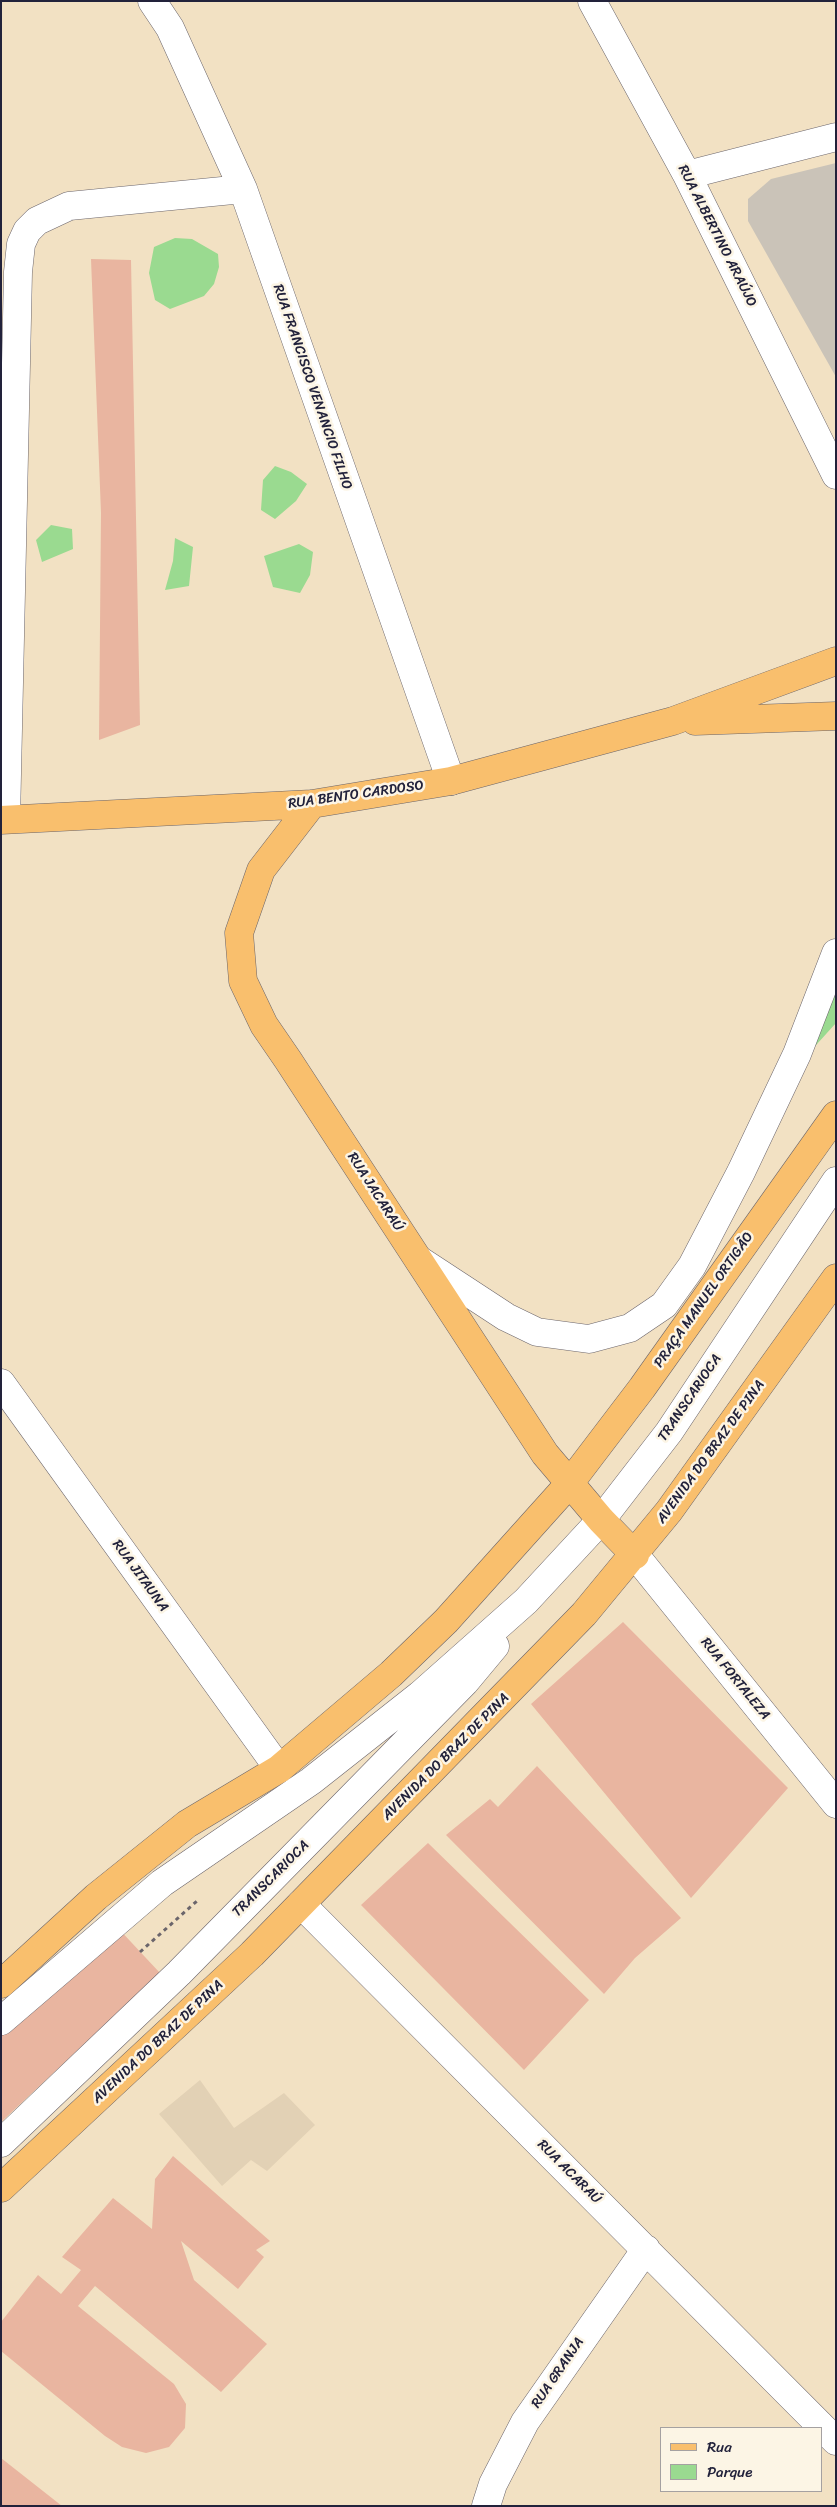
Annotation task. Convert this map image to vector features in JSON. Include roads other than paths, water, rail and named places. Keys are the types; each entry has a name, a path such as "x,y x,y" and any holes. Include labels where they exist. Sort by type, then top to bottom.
{"main road":[{"path":"673,721 836,661"},
{"name":"RUA BENTO CARDOSO","path":"4,819 312,804 451,781 673,721"},
{"path":"673,721 830,721"},
{"name":"RUA JACARAÚ","path":"312,804 262,870 239,933 243,981 264,1025 545,1454 601,1520 635,1555"},
{"name":"PRAÇA MANUEL ORTIGÃO","path":"569,1484 642,1388 836,1115"},
{"name":"AVENIDA DO BRAZ DE PINA","path":"1,2188 230,1976 584,1614 635,1555 737,1417 836,1278"},
{"path":"1,1984 96,1897 187,1824 279,1769 391,1674 446,1621 569,1484"}],"street":[{"name":"RUA FRANCISCO VENANCIO FILHO","path":"152,1 170,28 243,189 451,781"},
{"name":"RUA ALBERTINO ARAÚJO","path":"592,1 688,174 836,474"},
{"path":"688,174 836,138"},
{"path":"4,819 18,272 21,244 27,231 37,221 69,206 243,189"},
{"path":"419,1260 506,1317 537,1332 589,1338 630,1328 664,1305 692,1266 741,1172 797,1054 836,953"},
{"name":"TRANSCARIOCA","path":"1,2021 155,1888 311,1781 420,1694 526,1601 601,1520 669,1432 836,1181"},
{"name":"RUA JITAUNA","path":"1,1383 279,1769"},
{"name":"RUA FORTALEZA","path":"635,1555 836,1804"},
{"name":"TRANSCARIOCA","path":"1,2143 179,1973 465,1682 498,1643 526,1601"},
{"name":"RUA ACARAÚ","path":"301,1904 836,2441"},
{"name":"RUA GRANJA","path":"486,2506 493,2484 525,2422 646,2249"}]}
